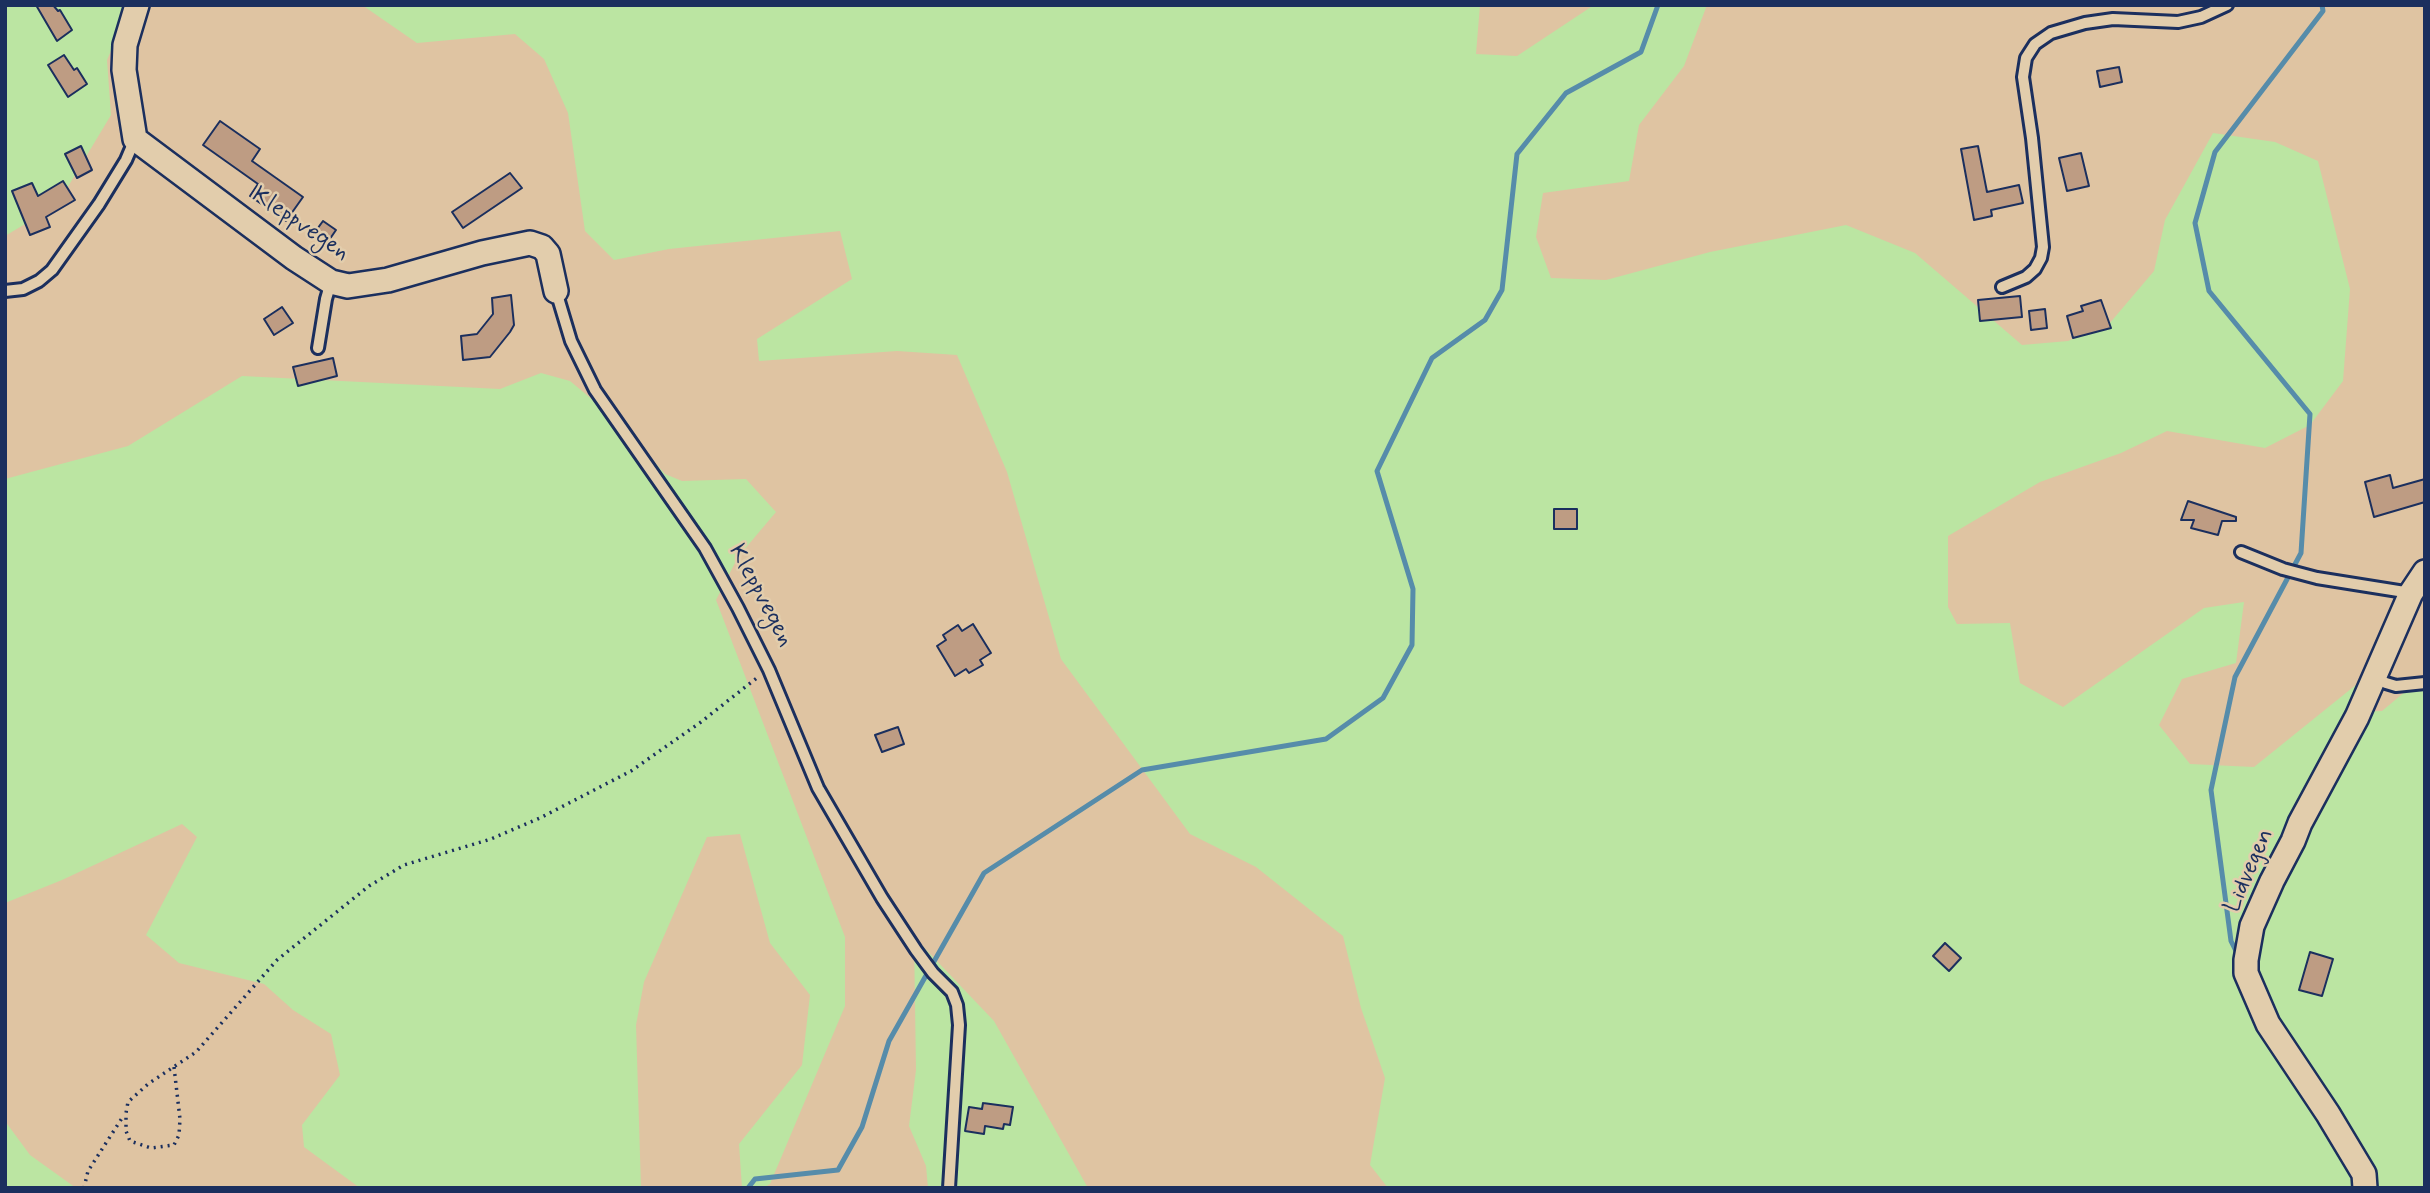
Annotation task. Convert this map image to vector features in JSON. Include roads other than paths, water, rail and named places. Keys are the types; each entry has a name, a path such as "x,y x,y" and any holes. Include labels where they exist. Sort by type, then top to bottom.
{"street":[{"path":"135,139 124,58 137,5"},
{"name":"Kleppvegen","path":"135,139 294,258 331,282 348,286 364,285 481,253 530,243 542,247 548,254 556,291"},
{"name":"Lidvegen","path":"2365,1188 2364,1174 2268,1024 2246,973 2246,961 2252,926 2267,892 2300,823 2357,717 2411,593 2425,572"}],"lane":[{"path":"2002,287 2026,277 2042,258 2032,138 2023,78 2026,58 2035,44 2051,33 2085,23 2113,19 2178,22 2202,17 2227,5"},
{"path":"5,291 23,289 52,270 127,160 135,139"},
{"path":"318,348 331,282"},
{"name":"Kleppvegen","path":"556,291 571,341 595,390 705,548 769,670 818,788 916,950 952,992 957,1005 959,1025 948,1188"},
{"path":"2241,552 2283,569 2317,578 2411,593"},
{"path":"2373,677 2396,686 2425,683"}],"waterway":[{"path":"748,1188 755,1179 838,1170 862,1127 889,1041 984,873 1142,770 1326,739 1383,698 1412,645 1413,589 1377,471 1432,358 1485,320 1502,290 1517,154 1566,93 1641,52 1658,5"},
{"path":"2238,955 2231,941 2211,790 2235,677 2301,553 2310,414 2209,291 2195,223 2215,152 2323,11 2322,5"}]}
